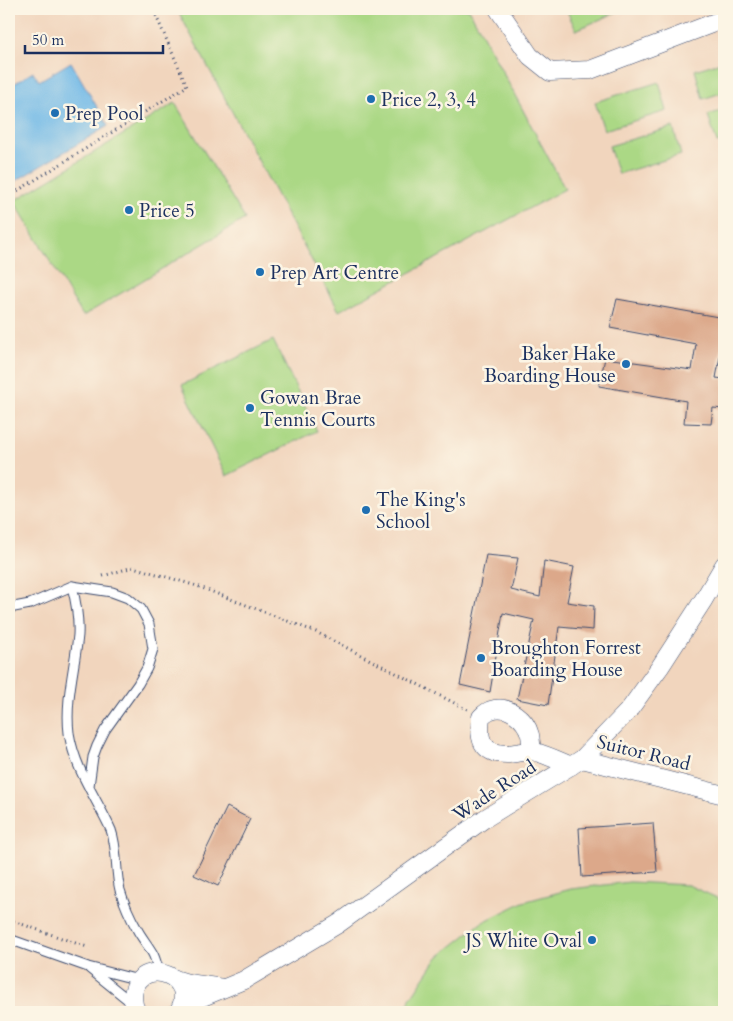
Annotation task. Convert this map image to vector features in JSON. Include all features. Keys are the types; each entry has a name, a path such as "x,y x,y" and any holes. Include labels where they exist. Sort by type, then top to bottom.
{"street":[{"path":"498,9 530,56 550,72 590,70 724,19"},
{"name":"Wade Road","path":"182,1008 198,999 244,980 338,924 484,819 576,762 629,710 660,667 724,565"},
{"path":"502,709 512,712 524,722 530,735 532,751 506,754 490,750 482,743 479,729 481,716 490,710 502,709"},
{"name":"Suitor Road","path":"532,751 724,794"},
{"path":"135,1010 133,992 139,980 152,973 166,973 175,979 188,983 226,988"},
{"path":"175,979 182,990 182,1008"}],"lane":[{"path":"9,608 30,604 72,586 112,592 128,598 141,609 149,624 153,648 148,668 105,730 93,757 89,786"},
{"path":"72,586 77,605 78,634 68,714 73,752 81,773 112,833 120,889 126,908 154,956 159,972"},
{"path":"9,939 88,967 139,980"},
{"path":"88,967 135,1010"}],"path":[{"path":"9,196 187,86 153,9"},
{"path":"72,586 133,567 197,586 316,632 481,716"},
{"path":"9,919 87,947"}],"shaded area":[{"name":"The King's School","path":"9,9 724,9 724,1012 9,1012"}],"green space":[{"name":"Price 2, 3, 4","path":"177,9 469,9 565,189 339,311"},
{"path":"566,9 624,9 576,30"},
{"path":"724,61 724,92 703,99 695,70"},
{"path":"659,82 667,111 604,130 595,102"},
{"name":"Price 5","path":"175,103 245,219 83,316 14,201"},
{"path":"724,110 724,141 717,143 708,115"},
{"path":"673,127 681,155 618,174 609,146"},
{"name":"Gowan Brae Tennis Courts","path":"273,340 317,431 226,476 182,385"},
{"name":"JS White Oval","path":"630,882 688,885 724,901 724,1012 406,1012 410,999 438,957 481,923 523,902 571,889"}],"water":[{"name":"Prep Pool","path":"71,62 108,126 12,183 9,178 9,87 33,72 39,81"}],"building":[{"name":"Baker Hake Boarding House","path":"617,299 724,318 724,346 722,346 716,378 724,379 724,409 713,408 711,424 684,423 686,401 599,386 605,358 692,370 696,344 610,328"},
{"name":"Broughton Forrest Boarding House","path":"486,555 518,558 511,590 540,597 544,561 574,567 567,602 594,606 593,630 559,627 548,705 517,699 534,620 503,613 490,692 460,685"},
{"path":"227,807 250,819 218,886 194,875"},
{"path":"653,823 657,872 582,877 579,828"}],"place":[{"name":"Price 2, 3, 4","path":"371,99"},
{"name":"Prep Pool","path":"55,113"},
{"name":"Price 5","path":"129,210"},
{"name":"Prep Art Centre","path":"260,272"},
{"name":"Baker Hake Boarding House","path":"626,364"},
{"name":"Gowan Brae Tennis Courts","path":"250,408"},
{"name":"The King's School","path":"366,510"},
{"name":"Broughton Forrest Boarding House","path":"481,658"},
{"name":"JS White Oval","path":"592,940"}]}
